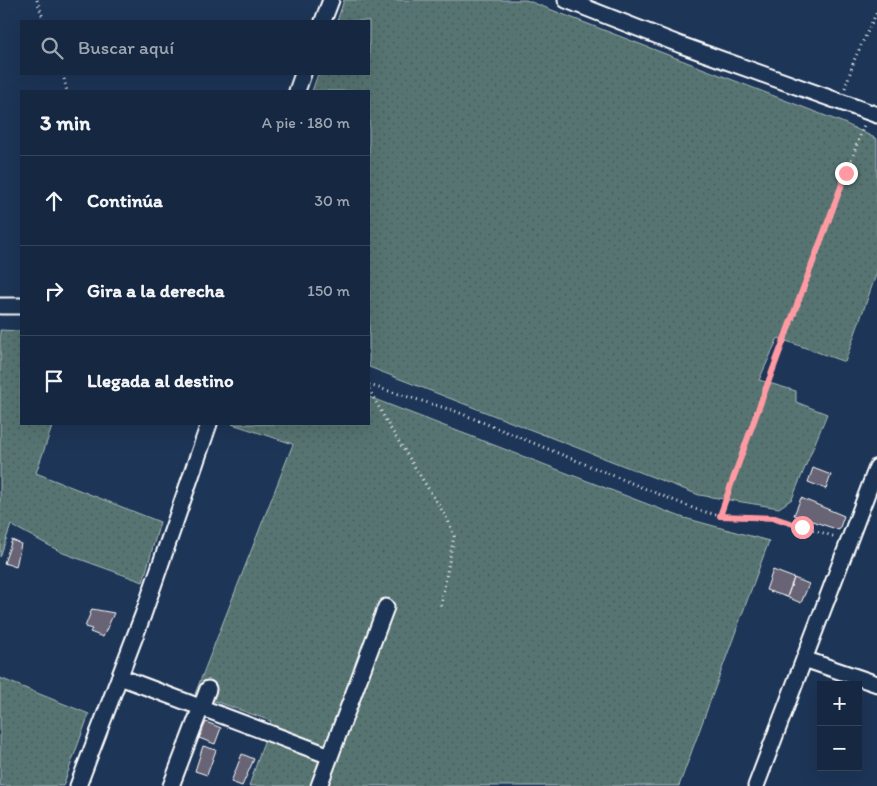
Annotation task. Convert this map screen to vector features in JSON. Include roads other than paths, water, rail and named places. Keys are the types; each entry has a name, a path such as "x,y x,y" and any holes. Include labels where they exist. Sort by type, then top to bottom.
{"street":[{"path":"323,20 331,0"},
{"path":"566,0 681,45 873,114"},
{"path":"297,90 304,75"},
{"path":"0,306 20,306"},
{"path":"78,786 120,678 209,425"},
{"path":"756,786 877,468"},
{"path":"319,786 386,607"},
{"path":"804,659 877,684"},
{"path":"120,678 330,756"},
{"path":"171,786 208,689"}]}
